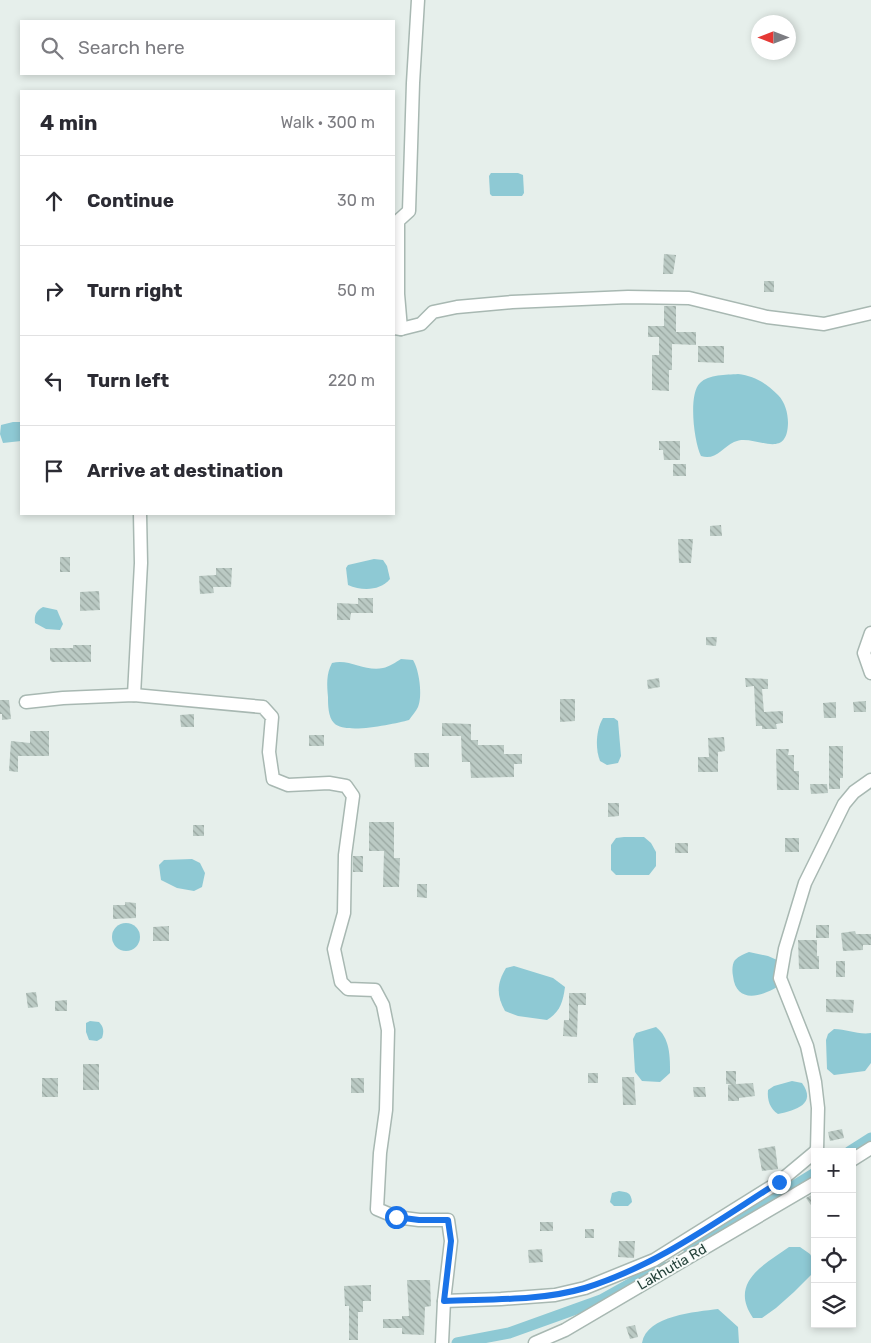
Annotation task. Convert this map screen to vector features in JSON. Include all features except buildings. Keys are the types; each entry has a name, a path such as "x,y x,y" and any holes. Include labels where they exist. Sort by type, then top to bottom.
{"street":[{"path":"418,0 409,211 398,221 397,328 421,324 432,312 457,308 512,302 628,297 689,298 767,317 824,324 871,313"},
{"path":"134,695 141,563 140,515"},
{"path":"871,633 864,653 871,673"},
{"path":"26,702 63,698 134,695 262,707 272,717 269,752 273,779 288,785 338,784 346,786 353,796 345,855 344,913 334,949 341,982 348,989 375,990 383,1005 388,1030 386,1110 380,1153 377,1209 396,1217 419,1220 448,1220 451,1241 444,1301 442,1340"},
{"path":"817,1148 818,1108 816,1082 807,1046 780,978 784,950 805,883 844,804 854,792 871,780"},
{"path":"856,1157 871,1148"},
{"path":"444,1301 555,1295 585,1288 654,1260 779,1182 811,1155"},
{"name":"Lakhutia Rd","path":"535,1343 565,1330 811,1185 796,1168"}],"water":[{"path":"491,173 518,173 523,175 524,193 522,196 492,196 490,194 489,176"},
{"path":"738,374 750,376 760,381 780,398 787,415 786,435 782,441 775,444 742,440 734,442 710,457 701,456 696,440 693,418 696,389 700,383 708,378"},
{"path":"20,422 20,441 3,443 0,434 1,425"},
{"path":"374,559 383,560 387,566 390,579 386,583 371,589 348,585 346,568 348,565"},
{"path":"43,607 57,610 63,624 60,630 46,629 35,623 36,614"},
{"path":"401,659 413,660 420,683 417,709 409,720 382,726 359,728 348,728 334,723 329,710 327,688 328,675 332,663 345,662 376,669 388,667"},
{"path":"603,718 614,718 618,721 621,756 618,763 607,765 600,761 597,739"},
{"path":"644,837 651,843 656,852 656,866 649,875 616,875 611,870 611,845 616,838"},
{"path":"192,859 200,863 205,873 202,887 194,891 177,888 161,880 159,865 164,860"},
{"path":"126,923 136,927 140,937 136,947 126,951 116,947 112,937 116,927"},
{"path":"749,952 777,960 779,986 765,993 750,996 739,991 733,976 733,963 738,957"},
{"path":"514,966 553,978 565,987 560,1006 555,1014 547,1020 518,1016 505,1011 500,1000 499,984 506,968"},
{"path":"90,1021 99,1022 103,1028 102,1038 97,1041 89,1040 86,1032 86,1023"},
{"path":"656,1027 661,1031 667,1042 670,1073 660,1082 642,1081 635,1072 633,1039 636,1033"},
{"path":"834,1029 871,1033 871,1063 865,1071 834,1075 827,1069 826,1040 828,1034"},
{"path":"792,1081 802,1083 806,1090 806,1101 797,1108 778,1114 770,1104 768,1090 774,1086"},
{"path":"619,1191 630,1195 632,1202 628,1206 614,1206 610,1202 612,1193"},
{"path":"789,1247 800,1247 811,1256 811,1275 776,1308 762,1318 753,1318 747,1306 745,1295 747,1285 752,1276"},
{"path":"718,1309 738,1327 739,1343 642,1343 646,1334 653,1326 662,1321 686,1314"}],"waterway":[{"path":"855,1148 871,1138"},
{"path":"689,1250 811,1175"},
{"path":"457,1343 509,1333 601,1300 662,1266"}],"route":[{"path":"396,1217 419,1220 448,1220 451,1241 444,1301 555,1295 585,1288 654,1260 779,1182"}]}
